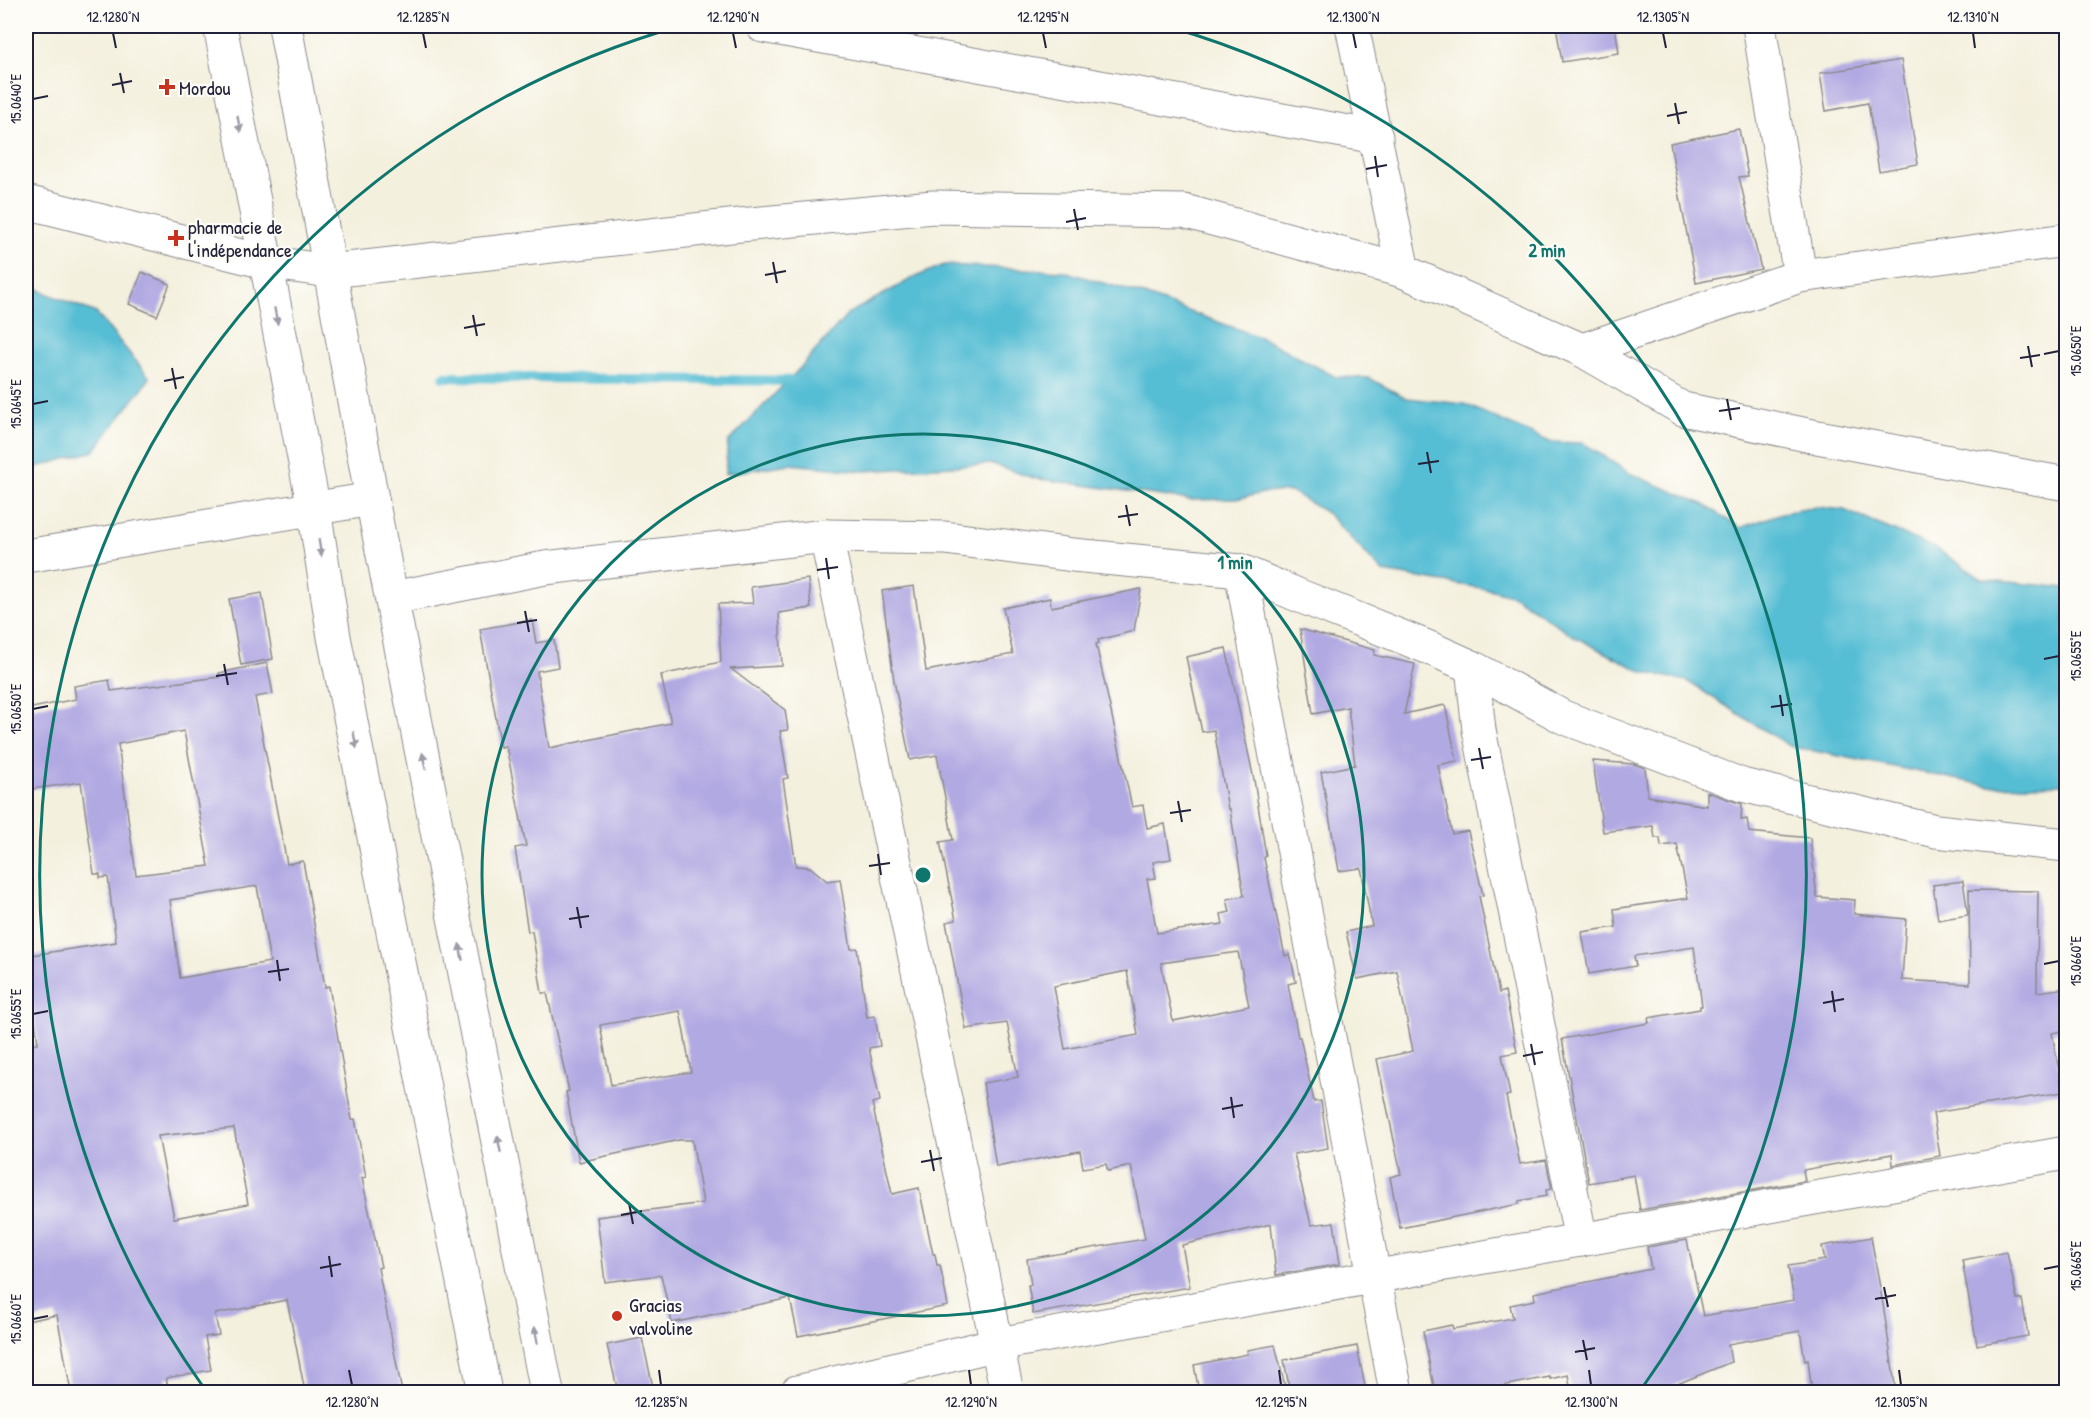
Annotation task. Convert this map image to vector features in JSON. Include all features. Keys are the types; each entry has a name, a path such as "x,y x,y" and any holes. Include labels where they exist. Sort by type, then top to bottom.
{"street":[{"path":"220,26 314,509 334,637 485,1392"},
{"path":"285,26 372,500 547,1392"},
{"path":"763,26 1376,137"},
{"path":"1352,26 1403,271"},
{"path":"1760,26 1800,276"},
{"path":"26,202 265,262 330,271 730,226 933,207 1184,210 1403,271 1582,350 1683,409 2067,484"},
{"path":"1582,350 1800,276 2067,240"},
{"path":"26,556 372,500"},
{"path":"392,598 545,568 826,536 945,538 1073,555 1241,571 1472,667 1563,717 1742,785 1936,831 2067,845"},
{"path":"826,536 1007,1392"},
{"path":"1241,571 1396,1392"},
{"path":"1472,667 1479,730 1581,1240"},
{"path":"797,1392 998,1344 2067,1153"}],"water":[{"path":"944,265 1063,271 1144,295 1262,338 1336,377 1369,378 1406,398 1464,404 1550,442 1583,443 1629,473 1703,504 1740,528 1782,513 1817,507 1844,510 1935,548 1982,579 2066,588 2066,784 1990,786 1789,746 1687,681 1643,672 1577,638 1514,596 1493,590 1383,572 1327,513 1292,492 1268,492 1236,499 1190,500 1033,478 992,464 863,471 789,464 725,474 728,442 801,367 849,313 913,278"},
{"path":"26,281 43,292 96,313 150,378 94,451 26,470"}],"building":[{"path":"1556,26 1615,26 1619,53 1562,62"},
{"path":"1901,60 1918,164 1879,171 1868,103 1826,111 1820,73"},
{"path":"1739,129 1748,176 1739,177 1761,269 1696,283 1670,143"},
{"path":"142,272 170,284 157,316 129,304"},
{"path":"808,579 811,608 779,613 782,666 731,669 785,710 788,730 780,731 788,778 783,779 796,866 810,867 827,881 840,879 851,949 857,948 867,1017 875,1016 880,1046 869,1048 880,1101 872,1103 892,1194 919,1188 933,1254 935,1254 937,1265 940,1265 948,1306 798,1336 790,1298 672,1323 661,1275 605,1282 597,1217 703,1203 692,1140 679,1140 579,1162 566,1092 569,1091 547,993 542,993 532,931 528,932 515,848 526,846 506,746 501,747 480,629 532,620 536,643 554,640 558,667 537,671 549,748 671,723 661,675 721,662 718,604 753,603 751,587","holes":["680,1011 691,1072 611,1085 600,1025"]},
{"path":"914,586 926,671 1013,654 1003,608 1050,598 1051,607 1141,589 1134,631 1098,640 1099,643 1096,644 1132,807 1143,805 1147,828 1165,824 1171,859 1153,862 1156,878 1147,879 1157,933 1223,924 1221,914 1230,912 1227,899 1244,896 1214,730 1202,732 1186,657 1226,648 1254,780 1266,856 1264,858 1285,956 1290,954 1296,982 1288,984 1298,1037 1300,1037 1314,1102 1321,1101 1328,1148 1294,1154 1311,1225 1334,1222 1340,1264 1276,1275 1271,1224 1182,1245 1190,1287 1033,1314 1028,1285 1031,1285 1027,1259 1145,1239 1131,1166 1108,1171 1106,1164 1083,1168 1080,1151 996,1167 983,1083 1018,1077 1007,1023 966,1029 946,922 956,920 940,842 953,840 937,755 910,760 894,681 882,591","holes":["1238,952 1249,1006 1173,1021 1161,963","1127,971 1138,1035 1065,1049 1054,986"]},
{"path":"262,593 273,659 241,665 229,599"},
{"path":"1300,629 1375,650 1374,655 1415,664 1404,714 1445,705 1457,761 1438,765 1452,834 1468,831 1483,895 1479,896 1499,993 1505,991 1517,1052 1502,1055 1510,1095 1506,1096 1520,1164 1546,1160 1552,1189 1546,1190 1547,1196 1519,1201 1519,1204 1400,1228 1390,1177 1401,1174 1377,1059 1413,1051 1397,971 1357,979 1346,932 1372,926 1361,868 1339,871 1321,772 1355,765 1348,707 1313,714"},
{"path":"267,663 273,694 255,697 287,864 303,861 325,987 329,986 352,1120 355,1119 366,1177 362,1178 381,1267 378,1268 402,1392 305,1392 287,1300 215,1314 219,1335 205,1337 211,1370 166,1378 169,1392 71,1392 57,1315 26,1321 26,1045 38,1043 26,956 116,942 108,877 100,878 100,874 94,874 81,782 26,790 26,738 32,737 27,709 76,699 74,686 109,680 111,691 219,677 219,673","holes":["184,731 209,866 136,875 118,744","257,886 270,962 180,978 170,900","234,1128 248,1204 174,1218 158,1136"]},
{"path":"1593,761 1634,764 1645,768 1648,796 1707,806 1707,792 1742,804 1741,820 1747,819 1749,832 1810,838 1817,897 1855,900 1854,914 1906,919 1902,980 1970,984 1969,890 2038,891 2037,992 2067,988 2067,1030 2052,1033 2063,1092 1933,1113 1940,1156 1893,1165 1892,1154 1803,1170 1805,1181 1640,1210 1634,1175 1589,1183 1562,1039 1649,1023 1648,1018 1700,1009 1702,1006 1694,947 1634,956 1636,966 1589,974 1582,932 1616,927 1614,909 1688,898 1677,844 1661,846 1660,838 1655,838 1653,826 1603,832"},
{"path":"1963,881 1968,915 1938,920 1933,885"},
{"path":"1871,1237 1896,1392 1812,1392 1808,1360 1805,1361 1800,1331 1728,1344 1731,1362 1658,1392 1571,1392 1568,1375 1469,1392 1435,1392 1423,1331 1452,1325 1453,1329 1513,1318 1510,1305 1535,1300 1534,1293 1651,1269 1647,1247 1687,1240 1703,1316 1794,1300 1788,1266 1825,1260 1822,1246"},
{"path":"2007,1252 2017,1299 2022,1299 2028,1336 1977,1345 1962,1260"},
{"path":"642,1338 653,1387 631,1392 618,1392 607,1345"},
{"path":"1275,1345 1285,1386 1254,1392 1199,1392 1194,1365 1248,1354 1247,1350"},
{"path":"1357,1346 1366,1392 1290,1392 1284,1360"}],"waterway":[{"path":"444,377 801,381"}],"place":[{"name":"Mordou","path":"167,87"},
{"name":"pharmacie de l'indépendance","path":"176,238"},
{"name":"Gracias valvoline","path":"617,1316"}]}
